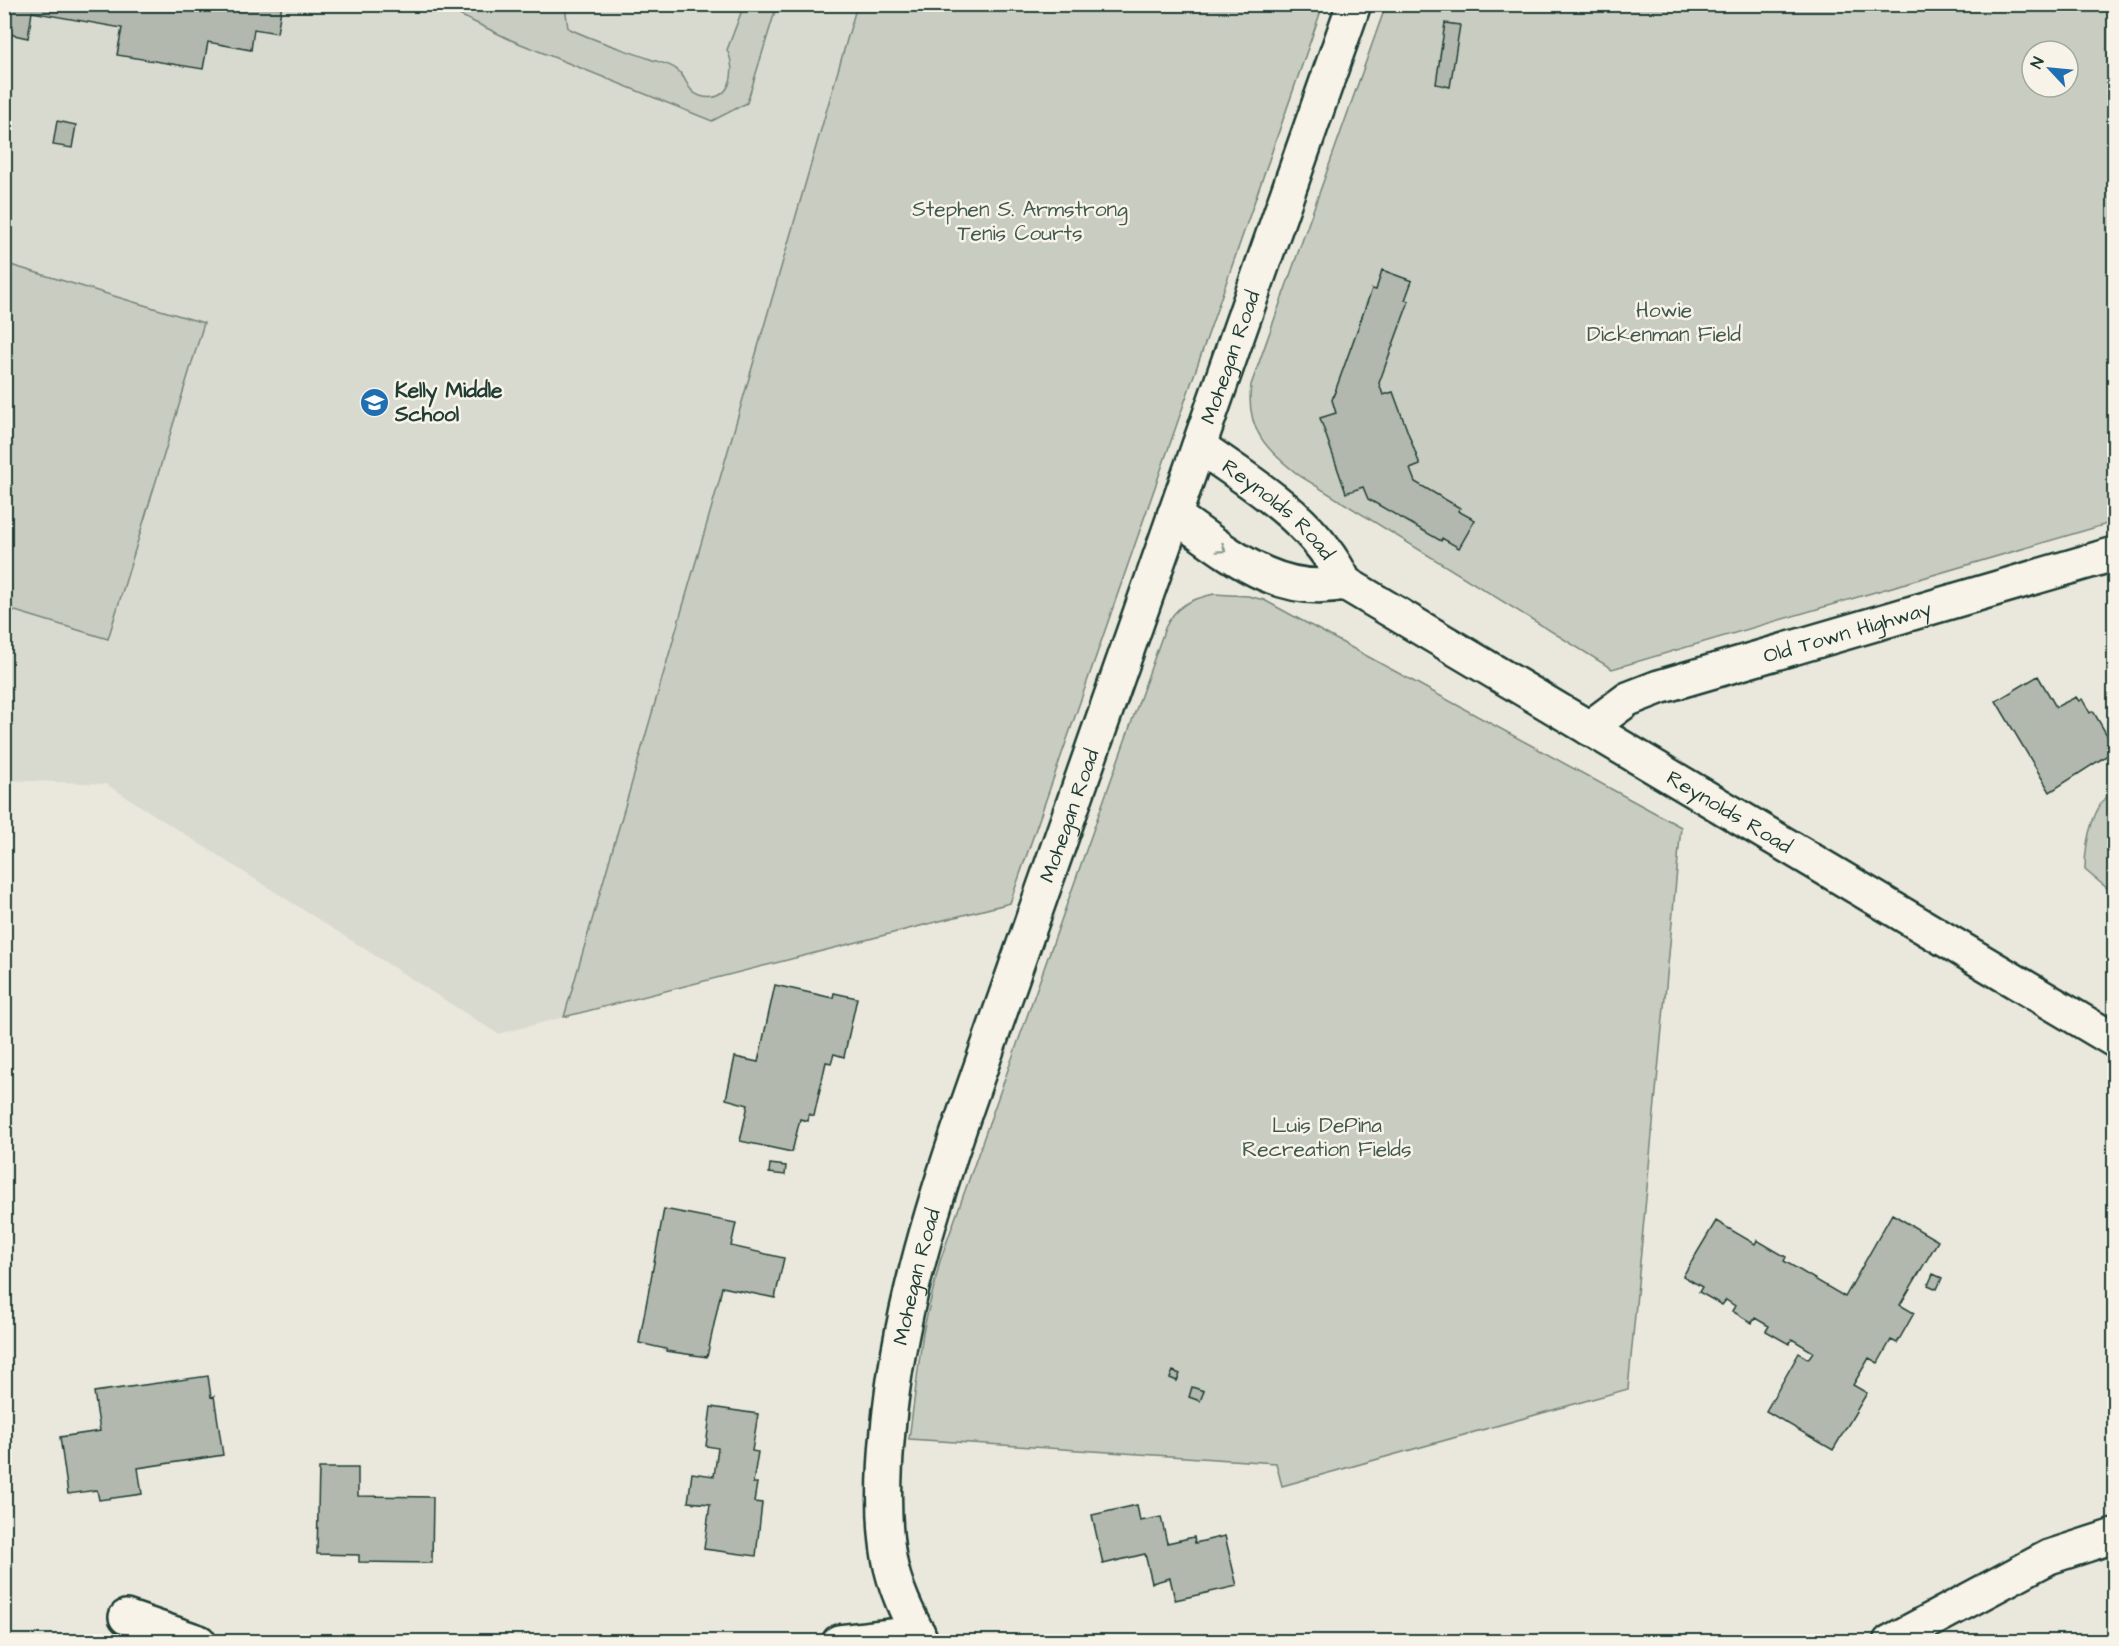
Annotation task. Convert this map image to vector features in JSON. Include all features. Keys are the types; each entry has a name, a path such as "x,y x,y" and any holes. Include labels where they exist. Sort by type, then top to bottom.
{"street":[{"name":"Mohegan Road","path":"920,1637 894,1579 885,1517 891,1395 909,1294 922,1241 1354,4"},
{"name":"Reynolds Road","path":"1199,446 1277,502 1308,529 1327,549 1344,583 2115,1040"},
{"name":"Reynolds Road","path":"1174,515 1247,565 1281,580 1313,588 1344,583"},
{"name":"Old Town Highway","path":"1588,728 1618,705 1659,687 2115,554"},
{"path":"1890,1641 2049,1557 2115,1536"},
{"path":"126,1617 199,1641"},
{"path":"839,1641 920,1637"}],"shaded area":[{"name":"Kelly Middle School","path":"5,5 857,5 564,1017 498,1034 106,784 5,780"}],"green space":[{"path":"439,5 565,5 568,28 598,41 671,66 680,72 695,94 710,98 718,96 729,85 732,68 727,50 744,5 777,5 747,103 712,121 511,40"},
{"name":"Stephen S. Armstrong Tenis Courts","path":"857,5 1323,5 1010,903 564,1017"},
{"name":"Howie Dickenman Field","path":"1386,5 2114,5 2114,522 1612,669 1300,476 1268,448 1261,438 1251,414 1251,385"},
{"path":"4,263 204,323 108,639 5,608"},
{"name":"Luis DePina Recreation Fields","path":"1214,594 1248,596 1264,600 1681,827 1628,1389 1282,1486 1276,1463 909,1439 923,1332 940,1261 1165,628 1179,609 1198,598"},
{"path":"2114,787 2114,894 2085,870 2086,847 2091,826 2100,805"}],"building":[{"path":"4,4 282,4 277,33 254,29 251,50 208,42 203,69 117,55 122,28 32,12 28,38 4,33"},
{"path":"1445,23 1460,25 1450,87 1436,84"},
{"path":"57,121 76,125 72,148 53,145"},
{"path":"1382,270 1412,281 1405,300 1409,301 1379,383 1383,395 1393,392 1420,465 1410,469 1415,482 1460,508 1458,511 1475,520 1459,548 1442,538 1441,541 1368,499 1363,487 1346,493 1320,418 1336,413 1332,400 1372,289 1376,290"},
{"path":"2038,676 2056,707 2076,697 2079,701 2082,699 2090,713 2093,711 2114,747 2114,751 2050,792 1996,701"},
{"path":"775,985 833,998 834,993 857,998 844,1057 834,1054 831,1063 826,1062 814,1116 809,1114 808,1121 800,1119 792,1152 740,1141 748,1105 726,1099 735,1057 758,1062"},
{"path":"770,1164 786,1166 785,1175 769,1173"},
{"path":"664,1209 736,1223 731,1246 784,1258 775,1298 722,1287 707,1357 666,1351 666,1349 639,1343"},
{"path":"1892,1214 1938,1241 1900,1305 1914,1313 1897,1343 1891,1340 1878,1363 1869,1358 1853,1385 1867,1393 1833,1450 1766,1411 1799,1353 1808,1359 1813,1352 1792,1339 1789,1344 1766,1331 1769,1326 1755,1318 1752,1323 1732,1311 1735,1306 1726,1300 1722,1305 1699,1292 1702,1287 1683,1276 1716,1221 1755,1244 1757,1240 1786,1257 1784,1261 1845,1297"},
{"path":"1933,1274 1942,1278 1937,1289 1928,1285"},
{"path":"1173,1371 1180,1374 1177,1381 1170,1378"},
{"path":"208,1376 211,1397 214,1396 223,1455 138,1468 142,1494 99,1500 97,1490 68,1494 60,1437 100,1431 94,1392"},
{"path":"1192,1387 1204,1391 1200,1401 1189,1397"},
{"path":"711,1407 758,1414 752,1451 758,1452 753,1483 757,1483 754,1502 762,1503 756,1556 704,1549 710,1504 688,1502 692,1473 714,1476 718,1448 706,1446"},
{"path":"319,1468 358,1468 358,1496 433,1497 432,1563 359,1562 359,1555 317,1554"},
{"path":"1137,1505 1140,1521 1161,1517 1167,1543 1194,1537 1195,1543 1225,1536 1237,1586 1175,1600 1170,1578 1152,1583 1145,1554 1103,1564 1092,1515"}],"place":[{"name":"Kelly Middle School","path":"374,402"}]}
